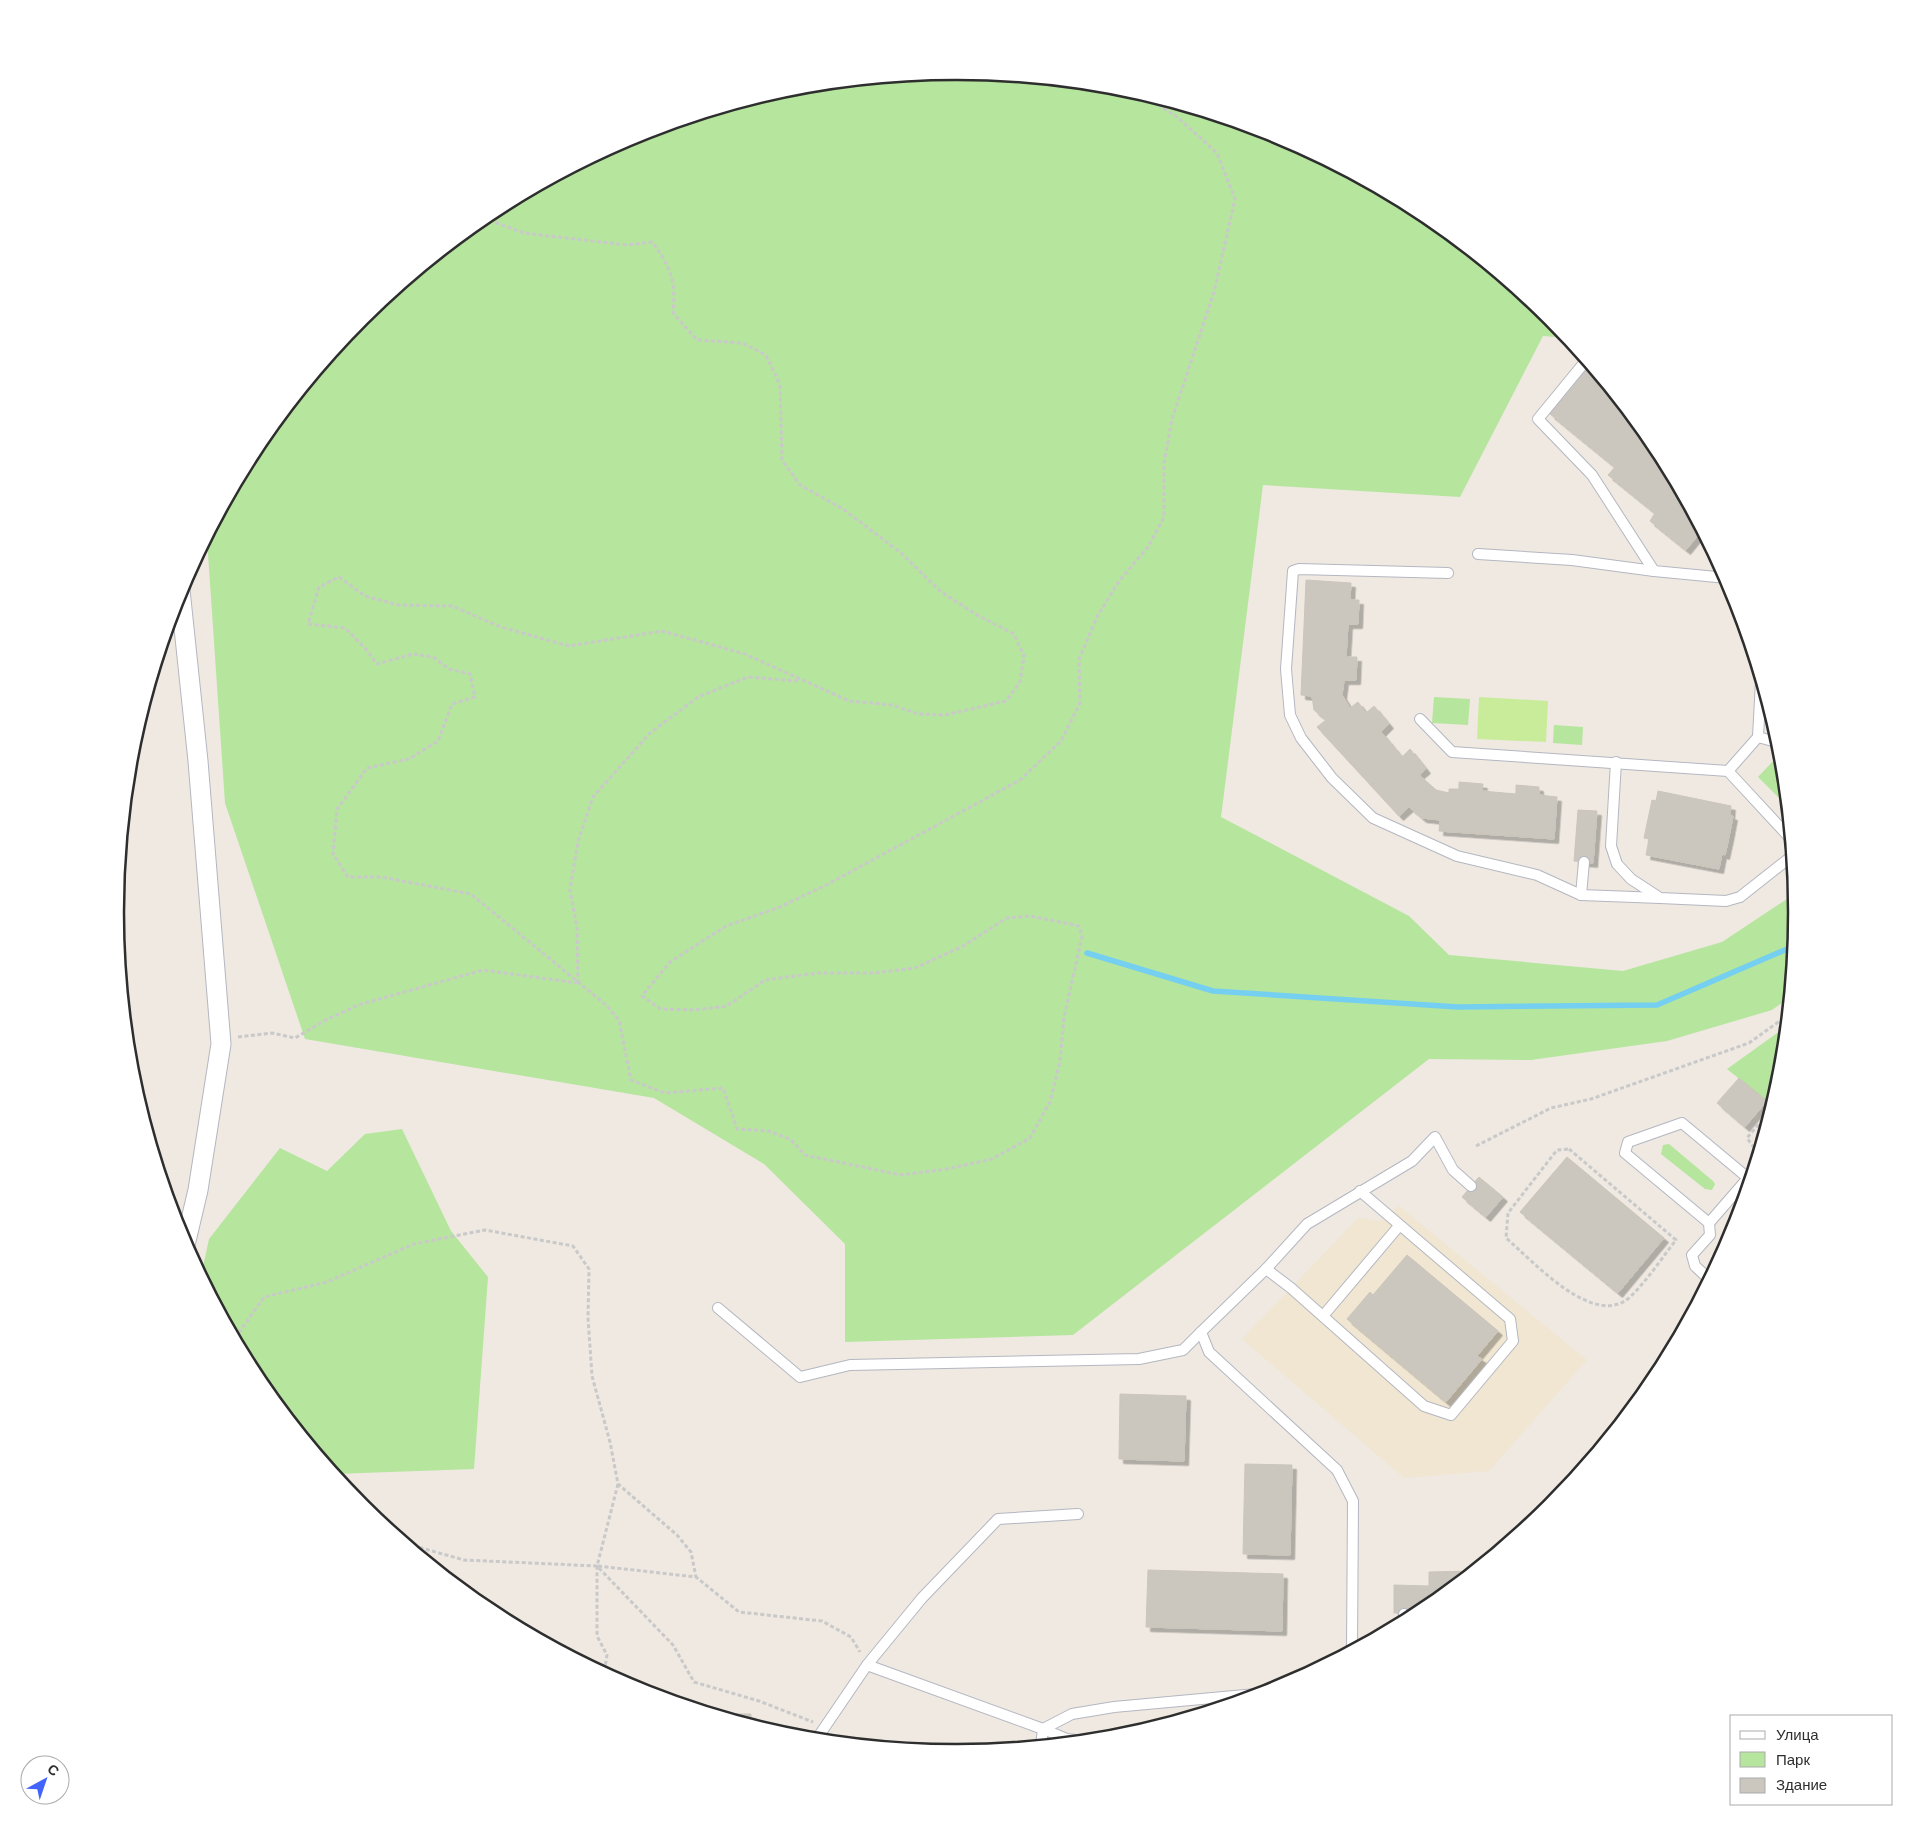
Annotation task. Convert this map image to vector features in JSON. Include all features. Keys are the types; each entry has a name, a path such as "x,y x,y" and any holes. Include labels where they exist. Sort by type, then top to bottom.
{"street":[{"path":"182,608 198,761 221,1044 198,1190 188,1233"}],"lane":[{"path":"1582,364 1538,420 1592,475 1654,571"},
{"path":"1478,554 1572,560 1718,577"},
{"path":"1448,573 1299,569 1293,571 1286,669 1290,715 1301,738 1332,778 1373,818 1457,856 1537,875 1581,895 1726,901 1740,897 1787,860"},
{"path":"1728,771 1758,737 1760,695"},
{"path":"1420,719 1452,752 1728,771 1785,832"},
{"path":"1758,737 1771,741"},
{"path":"1616,762 1611,846 1617,864 1631,879 1660,898"},
{"path":"1581,895 1584,862"},
{"path":"1705,1276 1695,1266 1692,1255 1710,1235 1709,1223 1625,1153 1628,1142 1682,1123 1746,1177"},
{"path":"718,1308 800,1377 850,1365 1139,1358 1183,1350 1266,1269 1307,1224 1412,1161 1434,1137 1452,1170 1471,1186"},
{"path":"1709,1223 1743,1186"},
{"path":"1266,1269 1291,1288 1424,1406 1451,1415 1513,1341 1510,1319 1360,1191"},
{"path":"1323,1316 1399,1226"},
{"path":"1201,1332 1209,1352 1337,1470 1353,1501 1352,1644"},
{"path":"820,1733 867,1665 922,1598 998,1519 1078,1514"},
{"path":"867,1665 1043,1728 1063,1738"},
{"path":"1043,1728 1072,1714 1114,1707 1238,1696"},
{"path":"1041,1740 1043,1728"}],"path":[{"path":"492,221 524,233 628,245 652,242 668,263 675,290 673,313 696,340 742,343 766,355 780,385 782,460 800,485 843,509 901,553 940,591 977,615 1014,634 1024,656 1020,682 1006,701 945,715 918,714 892,706 849,700 801,681 745,654 662,631 569,646 501,627 452,606 398,605 365,596 339,577 319,587 308,624 345,628 377,664 413,654 432,657 449,670 470,674 475,697 452,704 438,741 409,758 367,768 337,809 333,854 348,877 381,877 471,894 606,1005 619,1020 631,1080 665,1093 723,1088 737,1129 768,1131 790,1139 805,1155 902,1174 947,1169 992,1159 1030,1138 1050,1102 1060,1061 1064,1017 1082,936 1078,926 1030,916 1007,918 963,946 915,968 872,973 818,973 765,980 727,1006 694,1010 661,1009 642,996 670,962 726,926 780,907 830,883 1020,780 1061,741 1080,703 1079,659 1098,615 1120,581 1148,547 1164,517 1164,463 1172,419 1214,292 1235,199 1217,153 1176,116 1158,105"},
{"path":"578,983 577,928 570,890 578,841 593,797 650,733 698,697 748,677 801,681"},
{"path":"221,1044 241,1036 272,1033 295,1038 324,1021 358,1005 483,970 578,983"},
{"path":"1476,1146 1551,1108 1591,1099 1749,1042 1782,1019"},
{"path":"1755,1149 1747,1138 1763,1119"},
{"path":"1569,1149 1676,1240 1630,1298 1617,1305 1593,1304 1574,1296 1506,1238 1508,1213 1557,1150 1569,1149"},
{"path":"238,1333 264,1297 327,1282 414,1244 485,1230 573,1246 589,1269 588,1318 592,1376 610,1442 618,1484 597,1566 597,1636 607,1655 605,1667"},
{"path":"618,1484 682,1541 691,1552 696,1576"},
{"path":"419,1547 464,1560 597,1566 696,1576 739,1612 822,1621 851,1637 867,1665"},
{"path":"597,1566 673,1644 694,1682 759,1700 825,1726"}],"shaded area":[{"path":"1399,1206 1587,1360 1489,1471 1404,1478 1242,1339 1358,1218 1380,1221"}],"green space":[{"path":"956,80 1011,82 1065,87 1119,96 1172,108 1224,124 1275,143 1325,166 1419,220 1463,252 1505,287 1557,337 1543,336 1460,497 1263,485 1221,817 1409,916 1449,955 1623,971 1722,942 1788,898 1787,967 1784,1002 1772,1010 1667,1041 1531,1060 1429,1059 1073,1335 845,1342 845,1244 764,1164 654,1098 305,1039 225,803 208,549 236,496 264,450 296,406 368,324 408,287 450,252 494,220 588,166 638,143 689,124 741,108 794,96 848,87 902,82"},
{"path":"1434,697 1470,699 1468,725 1432,723"},
{"path":"1479,697 1548,701 1546,742 1477,739"},
{"path":"1554,725 1583,727 1582,745 1553,743"},
{"path":"1775,759 1781,800 1758,777"},
{"path":"1780,1031 1767,1101 1727,1069"},
{"path":"402,1129 451,1231 488,1277 474,1469 343,1474 296,1419 264,1375 236,1329 203,1266 209,1239 280,1148 327,1171 365,1134"},
{"path":"1669,1144 1713,1181 1715,1184 1712,1190 1705,1189 1661,1154 1663,1145"}],"building":[{"path":"1585,370 1591,375 1617,406 1649,450 1698,535 1686,550 1650,521 1655,513 1608,475 1615,467 1550,414"},
{"path":"1306,580 1351,583 1350,600 1359,600 1358,624 1348,624 1346,657 1357,657 1356,680 1344,680 1342,695 1350,708 1358,702 1366,713 1374,706 1389,724 1381,732 1402,757 1410,749 1426,769 1419,775 1436,790 1449,793 1449,789 1459,789 1459,782 1483,784 1482,791 1516,794 1516,785 1539,787 1539,795 1557,797 1554,839 1439,831 1440,820 1422,818 1409,807 1399,816 1317,727 1326,720 1314,710 1312,696 1301,695"},
{"path":"1658,791 1731,806 1730,815 1733,816 1725,855 1722,854 1719,869 1646,855 1649,839 1644,838 1652,800 1656,801"},
{"path":"1578,810 1597,811 1593,863 1574,861"},
{"path":"1739,1078 1767,1101 1745,1127 1717,1103"},
{"path":"1567,1157 1664,1238 1618,1293 1520,1212"},
{"path":"1479,1177 1503,1197 1486,1217 1462,1197"},
{"path":"1407,1255 1498,1331 1477,1356 1482,1359 1446,1402 1347,1319 1370,1292 1373,1295"},
{"path":"1120,1394 1186,1396 1184,1461 1119,1459"},
{"path":"1245,1464 1292,1465 1290,1555 1243,1554"},
{"path":"1148,1570 1283,1574 1282,1631 1146,1627"},
{"path":"1465,1571 1405,1613 1394,1613 1394,1585 1429,1586 1429,1572"},
{"path":"751,1714 751,1719 741,1717 735,1715"}],"waterway":[{"path":"1087,953 1213,991 1458,1007 1657,1005 1788,949"}]}
